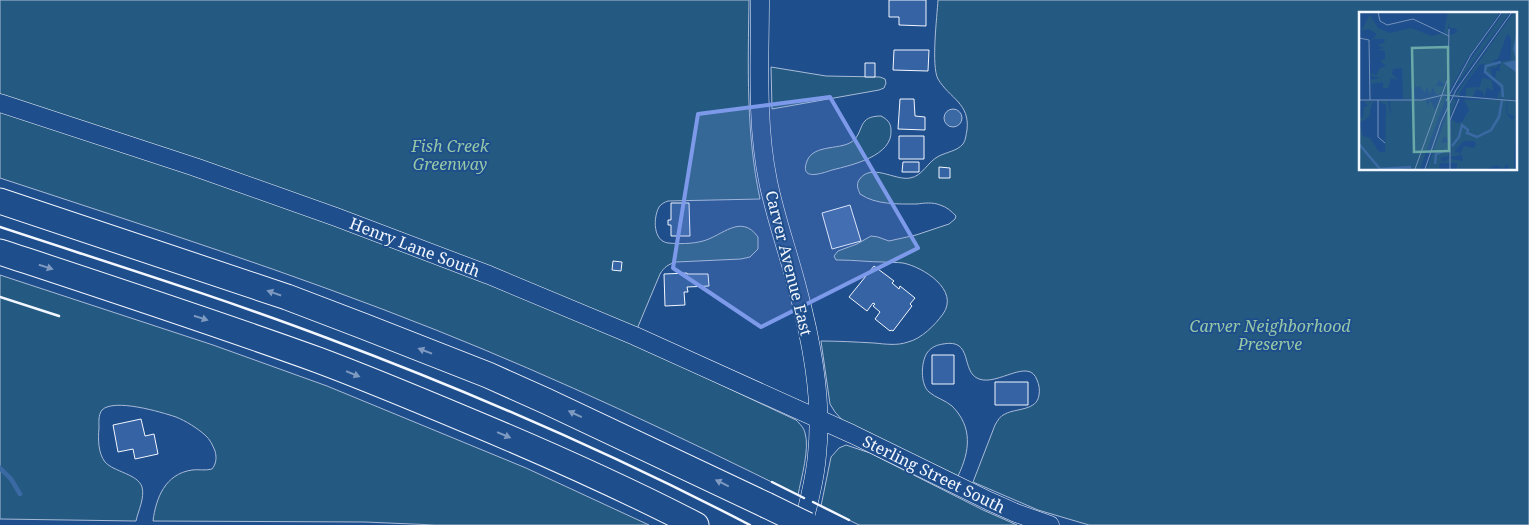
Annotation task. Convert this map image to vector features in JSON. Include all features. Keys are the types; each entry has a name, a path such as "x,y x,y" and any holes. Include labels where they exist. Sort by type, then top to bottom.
{"highway":[{"path":"0,201 287,297 363,326 546,400 807,525"},
{"path":"0,252 213,322 321,361 523,443 648,500 696,525"}],"street":[{"name":"Carver Avenue East","path":"760,0 760,97 764,156 774,207 795,280 807,331 816,385 819,419 816,466 803,525"},
{"name":"Henry Lane South","path":"0,103 195,167 336,217 489,275 635,336 819,419"},
{"name":"Sterling Street South","path":"819,419 989,501 1050,525"}],"highlighted area":[{"path":"830,97 918,248 761,327 673,268 698,114"}],"green space":[{"name":"Fish Creek Greenway","path":"0,0 749,0 748,75 750,125 755,175 760,199 668,201 659,207 655,223 659,238 668,243 677,244 703,241 731,228 745,227 752,230 758,237 758,249 750,257 741,259 676,262 665,268 660,274 637,329 638,346 796,420 804,429 806,439 804,464 798,495 618,409 528,368 436,330 274,270 0,178"},
{"name":"Carver Neighborhood Preserve","path":"938,0 1529,0 1529,525 1089,525 1038,510 973,482 997,421 1005,414 1034,404 1039,393 1037,380 1033,374 1027,371 1020,371 995,379 979,379 970,370 963,351 953,343 939,345 930,349 925,357 922,373 924,384 929,392 952,406 963,422 966,431 967,448 958,476 844,422 830,404 821,341 904,343 918,338 927,331 943,314 947,305 947,296 937,281 911,265 836,260 834,256 838,251 871,236 889,241 916,235 949,224 955,219 956,216 951,211 937,204 895,204 866,198 860,194 857,185 864,175 876,172 904,178 914,177 939,156 958,148 964,142 967,130 965,113 958,102 943,86 936,73"},
{"path":"771,67 826,76 880,77 885,79 886,83 884,88 879,90 772,109"},
{"path":"881,116 888,122 891,130 890,139 878,153 860,162 823,173 809,174 806,172 807,161 811,155 822,149 849,143 854,140 868,118"},
{"path":"0,275 213,345 327,386 526,468 649,525 435,525 365,522 153,521 163,488 175,476 183,472 212,469 216,461 215,451 207,437 195,427 180,419 149,409 117,405 108,407 101,412 99,419 99,446 105,462 136,479 142,487 142,500 136,521 0,519"},
{"path":"846,445 870,453 1017,525 859,525 821,506 831,457 839,448"}],"shaded area":[{"path":"953,109 959,112 962,118 959,124 953,127 947,124 944,118 947,112"}],"building":[{"path":"889,0 926,0 926,26 899,25 899,17 889,17"},
{"path":"894,50 929,50 928,71 893,70"},
{"path":"865,63 875,63 875,77 865,77"},
{"path":"900,99 914,99 915,116 925,117 925,130 898,129"},
{"path":"899,136 924,136 924,159 899,159"},
{"path":"903,162 919,162 919,172 902,172"},
{"path":"939,167 950,168 950,178 939,178"},
{"path":"671,203 689,203 690,236 671,236 671,225 668,225 668,220 671,220"},
{"path":"850,205 861,241 832,249 822,213"},
{"path":"613,261 622,262 621,271 612,270"},
{"path":"874,266 894,281 892,283 899,289 900,286 915,298 910,304 912,306 893,331 890,331 875,319 880,312 873,306 875,304 873,303 867,311 849,297"},
{"path":"664,274 708,274 709,286 687,287 688,292 684,292 685,305 665,306"},
{"path":"932,355 954,355 954,384 932,384"},
{"path":"995,382 1028,382 1028,405 995,405"},
{"path":"141,419 145,436 154,434 158,454 135,459 133,449 118,452 113,425"}],"waterway":[{"path":"0,468 11,479 20,494"}],"wall":[{"path":"0,227 246,308 435,380 594,449 750,525"},
{"path":"0,297 59,316"},
{"path":"772,482 804,498"},
{"path":"813,502 849,520"}]}
